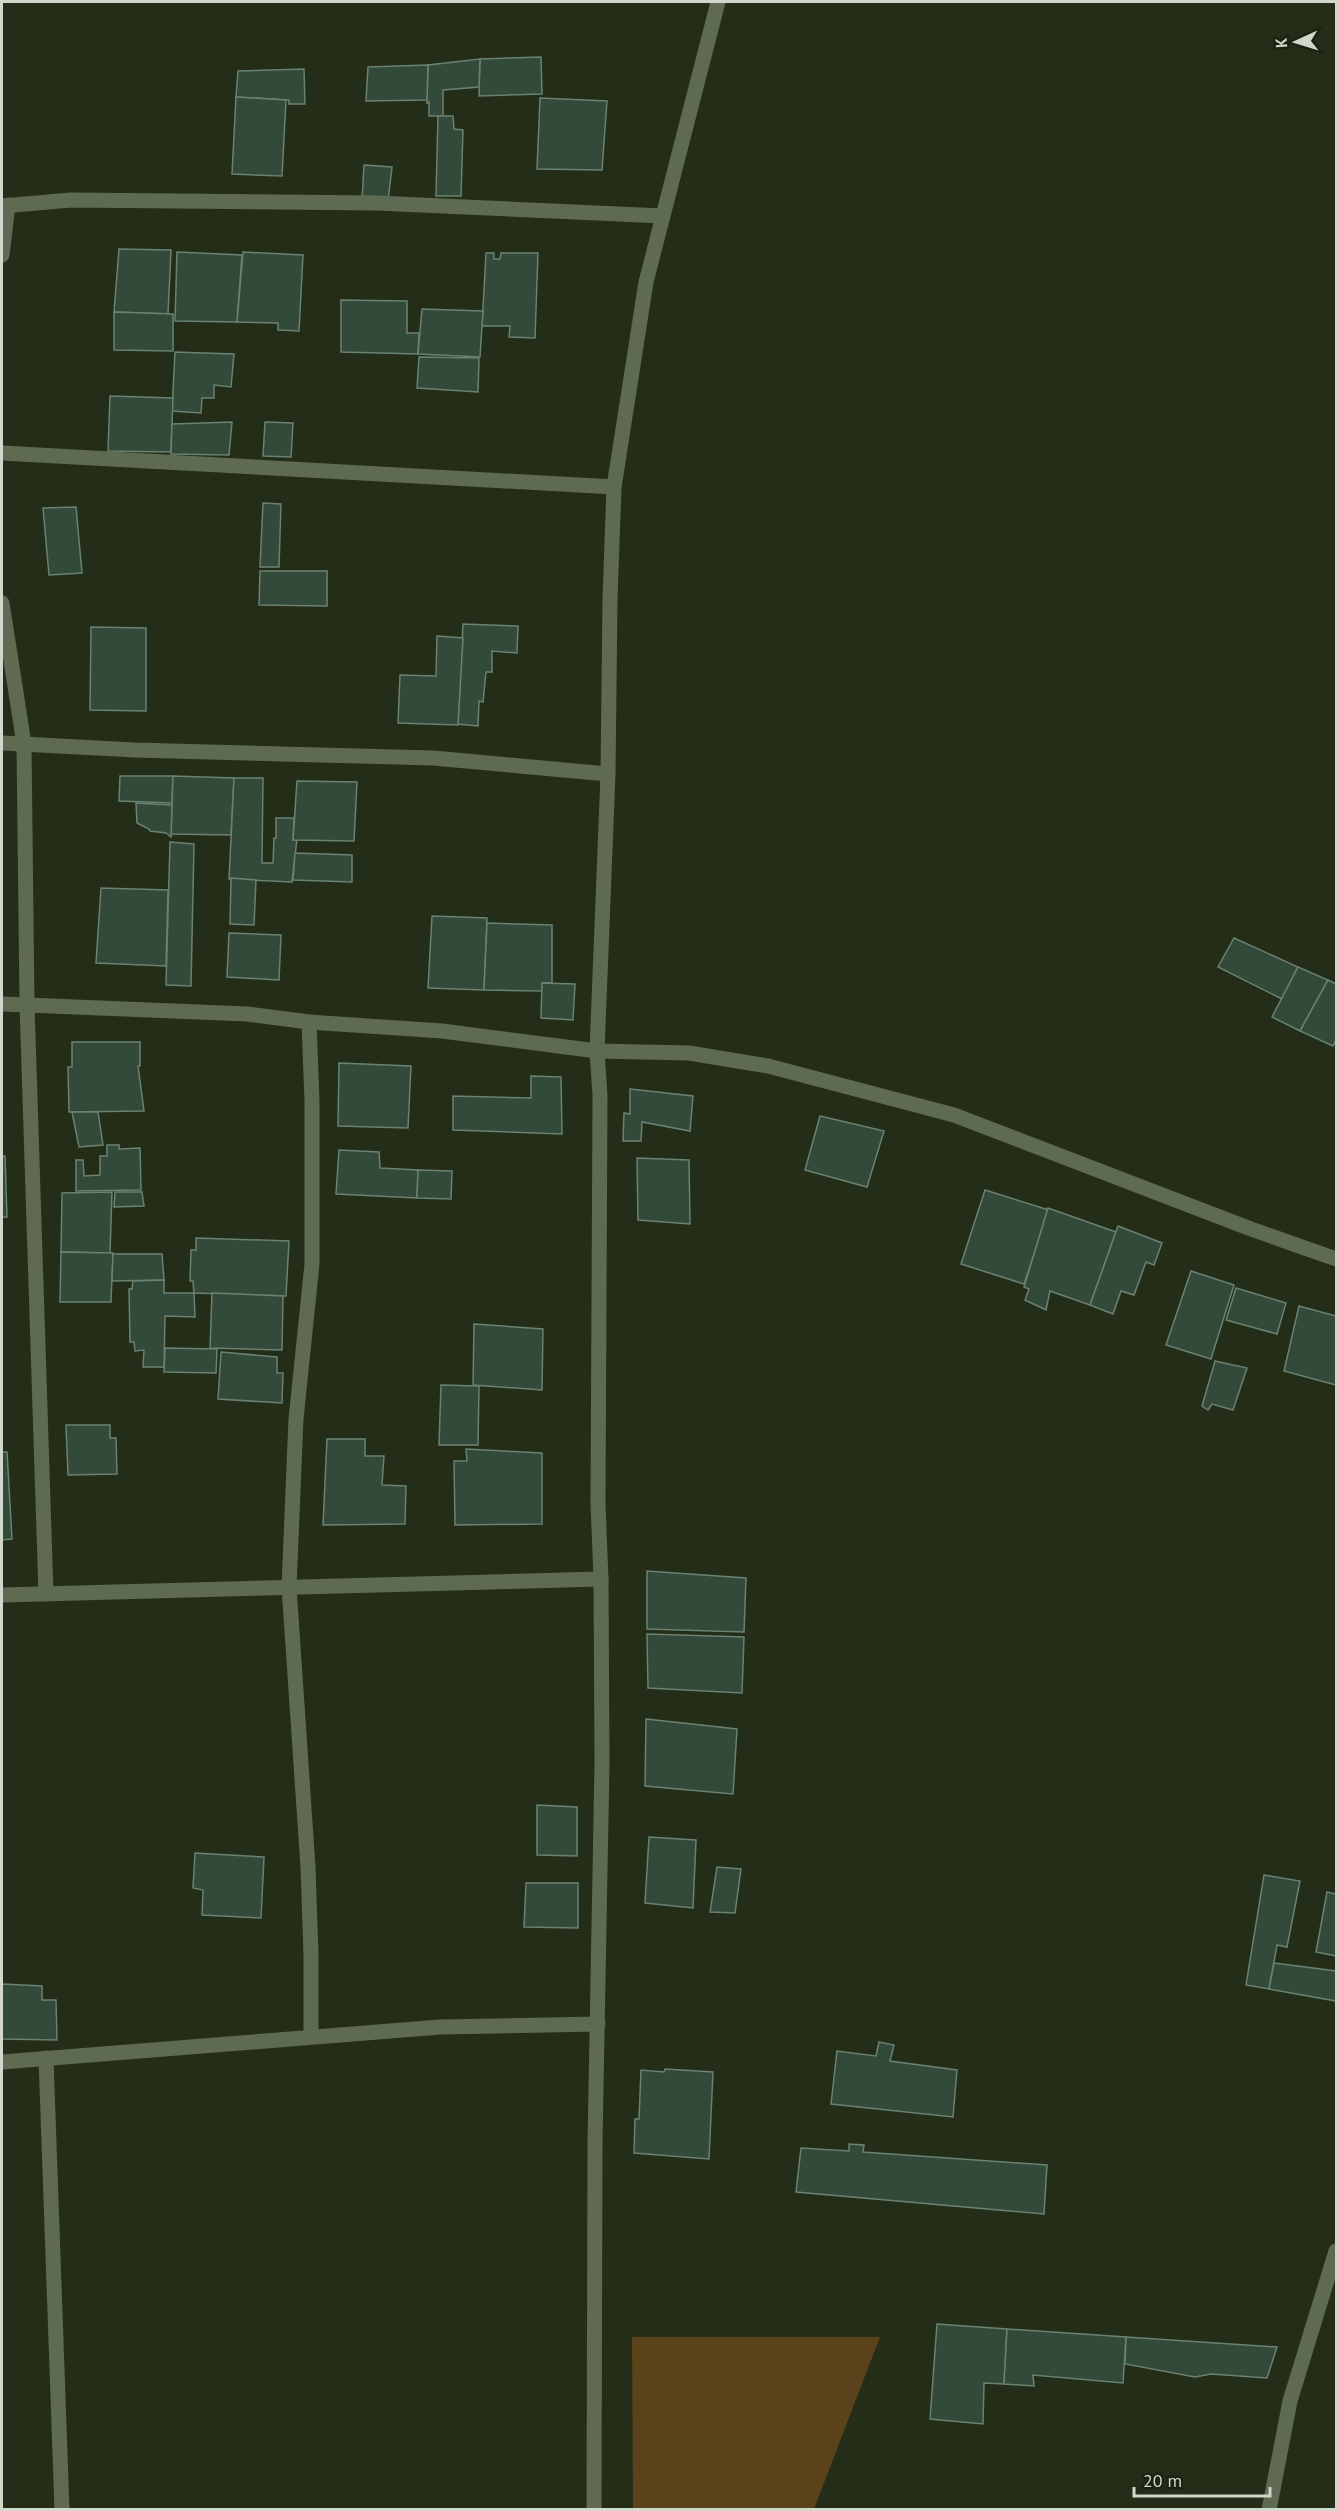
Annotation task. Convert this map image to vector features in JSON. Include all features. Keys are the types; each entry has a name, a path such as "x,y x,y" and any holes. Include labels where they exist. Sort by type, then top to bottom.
{"street":[{"path":"594,2510 595,2144 602,1763 601,1579 598,1504 600,1095 597,1051 608,774 614,487 646,282 718,2"},
{"path":"2,255 5,206 71,200 376,203 663,216"},
{"path":"2,453 614,487"},
{"path":"2,603 24,744 27,1005 46,1593"},
{"path":"2,743 147,750 433,758 608,774"},
{"path":"2,1004 247,1014 309,1022 442,1031 597,1051 689,1053 768,1066 954,1115 1251,1229 1336,1259"},
{"path":"309,1022 312,1101 312,1264 296,1419 289,1587 308,1867 311,2036"},
{"path":"2,1595 601,1579"},
{"path":"2,2062 440,2027 598,2024"},
{"path":"46,2058 62,2510"},
{"path":"1269,2510 1290,2401 1336,2251"}],"shaded area":[{"path":"632,2337 880,2337 814,2509 633,2509"}],"building":[{"path":"541,57 542,94 479,96 480,59"},
{"path":"480,59 479,87 443,90 443,116 429,116 428,65"},
{"path":"428,65 427,100 366,101 368,67"},
{"path":"304,69 305,104 289,104 289,100 236,97 238,71"},
{"path":"236,97 286,100 282,176 232,174"},
{"path":"540,98 607,101 602,170 537,169"},
{"path":"438,116 453,116 454,129 463,130 461,196 436,196"},
{"path":"364,165 392,167 388,201 362,200"},
{"path":"119,249 171,250 168,314 114,312"},
{"path":"177,252 242,255 237,322 175,321"},
{"path":"243,252 303,255 299,331 278,330 278,323 237,322"},
{"path":"486,253 494,253 494,259 500,259 501,253 538,253 535,338 509,337 510,326 482,326"},
{"path":"341,300 407,301 407,333 419,333 418,354 341,352"},
{"path":"422,309 483,311 480,357 418,354"},
{"path":"114,312 173,314 173,351 114,350"},
{"path":"175,352 234,354 231,387 214,385 214,398 202,398 201,413 172,411"},
{"path":"419,357 479,358 478,392 417,388"},
{"path":"110,396 173,398 171,452 108,451"},
{"path":"232,422 229,455 171,454 172,424"},
{"path":"265,422 293,423 291,457 263,456"},
{"path":"263,503 281,504 279,567 260,567"},
{"path":"76,507 82,573 49,575 43,508"},
{"path":"260,571 327,571 327,606 259,605"},
{"path":"463,624 518,626 517,653 492,651 492,672 486,672 483,702 479,701 478,726 458,724"},
{"path":"91,627 146,628 146,711 90,710"},
{"path":"437,636 463,638 458,725 398,723 400,675 436,676"},
{"path":"120,776 173,776 172,803 119,801"},
{"path":"173,776 234,778 231,835 171,834"},
{"path":"234,778 263,778 262,863 273,863 276,818 294,818 293,840 297,839 292,882 229,879"},
{"path":"297,781 357,782 354,841 293,840"},
{"path":"136,803 172,805 171,837 166,833 150,831 137,823"},
{"path":"170,842 194,844 191,986 166,985"},
{"path":"295,853 352,855 352,882 293,880"},
{"path":"231,878 256,880 254,925 230,924"},
{"path":"101,888 168,890 166,966 96,963"},
{"path":"432,916 487,918 484,990 428,988"},
{"path":"487,923 552,925 552,983 542,983 542,991 484,990"},
{"path":"229,933 281,935 279,980 227,977"},
{"path":"1234,938 1298,967 1282,999 1218,967"},
{"path":"1298,967 1328,980 1300,1031 1272,1017"},
{"path":"1328,980 1336,984 1336,1040 1333,1046 1300,1031"},
{"path":"542,983 575,984 573,1020 541,1018"},
{"path":"72,1042 140,1042 140,1066 138,1066 144,1111 69,1112 68,1067 72,1067"},
{"path":"339,1063 411,1066 408,1128 338,1126"},
{"path":"531,1076 561,1077 562,1134 453,1130 453,1096 531,1098"},
{"path":"630,1089 693,1096 690,1131 642,1122 641,1141 623,1141 624,1113 630,1114"},
{"path":"72,1112 98,1112 103,1145 79,1147"},
{"path":"820,1116 884,1131 867,1187 805,1170"},
{"path":"107,1145 119,1145 119,1149 140,1148 141,1190 76,1191 76,1160 83,1160 84,1176 100,1175 100,1156 107,1156"},
{"path":"339,1150 379,1152 380,1168 418,1170 417,1198 336,1194"},
{"path":"2,1156 5,1156 7,1217 2,1217"},
{"path":"637,1158 689,1160 690,1224 638,1220"},
{"path":"418,1170 452,1171 451,1199 417,1198"},
{"path":"985,1190 1049,1210 1024,1284 961,1264"},
{"path":"112,1192 110,1253 61,1252 62,1193"},
{"path":"115,1192 142,1192 144,1206 114,1207"},
{"path":"1048,1208 1116,1232 1090,1305 1050,1291 1046,1310 1025,1300 1029,1289 1024,1287"},
{"path":"1118,1226 1162,1243 1154,1265 1146,1262 1134,1295 1121,1291 1113,1314 1090,1305"},
{"path":"196,1238 289,1241 286,1296 194,1293 193,1281 190,1281 191,1250 196,1250"},
{"path":"61,1252 113,1253 111,1302 60,1302"},
{"path":"113,1254 162,1254 164,1280 112,1281"},
{"path":"1191,1271 1234,1285 1211,1359 1166,1345"},
{"path":"164,1280 164,1293 194,1293 195,1317 165,1316 164,1367 143,1367 144,1350 135,1351 134,1342 130,1342 129,1289 132,1289 133,1281"},
{"path":"1236,1288 1286,1303 1277,1334 1226,1320"},
{"path":"212,1293 283,1296 282,1350 210,1348"},
{"path":"1299,1306 1336,1316 1336,1385 1284,1371"},
{"path":"474,1324 543,1329 542,1390 473,1385"},
{"path":"165,1348 217,1349 216,1373 164,1372"},
{"path":"221,1352 277,1357 277,1373 283,1373 282,1403 218,1399"},
{"path":"1215,1361 1247,1368 1233,1410 1212,1404 1208,1410 1202,1406"},
{"path":"441,1385 479,1386 478,1445 439,1445"},
{"path":"66,1425 110,1425 110,1438 116,1438 117,1474 68,1475"},
{"path":"327,1439 365,1439 365,1456 384,1456 382,1485 406,1486 405,1524 323,1525"},
{"path":"466,1449 542,1453 542,1524 455,1525 454,1461 467,1461"},
{"path":"2,1452 7,1452 12,1539 2,1540"},
{"path":"647,1571 746,1578 744,1632 647,1629"},
{"path":"647,1634 744,1637 742,1693 648,1688"},
{"path":"646,1719 737,1729 733,1794 645,1786"},
{"path":"537,1805 577,1807 577,1856 537,1855"},
{"path":"649,1837 696,1840 693,1908 645,1903"},
{"path":"195,1853 264,1857 261,1918 202,1915 203,1890 193,1888"},
{"path":"717,1867 741,1869 735,1913 710,1912"},
{"path":"1264,1875 1300,1881 1287,1947 1277,1945 1269,1989 1246,1985"},
{"path":"526,1883 578,1883 578,1928 524,1927"},
{"path":"1327,1892 1336,1894 1336,1956 1316,1952"},
{"path":"1274,1963 1336,1971 1336,2001 1269,1989"},
{"path":"2,1984 42,1986 42,2000 56,2000 57,2040 2,2039"},
{"path":"879,2042 894,2045 890,2061 957,2070 953,2117 831,2104 837,2051 876,2056"},
{"path":"665,2069 713,2072 709,2159 634,2153 635,2119 639,2119 641,2070 664,2072"},
{"path":"849,2144 864,2145 863,2152 1047,2165 1044,2214 796,2192 801,2148 849,2151"},
{"path":"937,2324 1007,2329 1004,2384 984,2383 983,2424 930,2419"},
{"path":"1007,2329 1126,2337 1123,2383 1033,2375 1034,2386 1004,2384"},
{"path":"1126,2337 1277,2347 1267,2378 1211,2374 1195,2377 1125,2364"}]}
